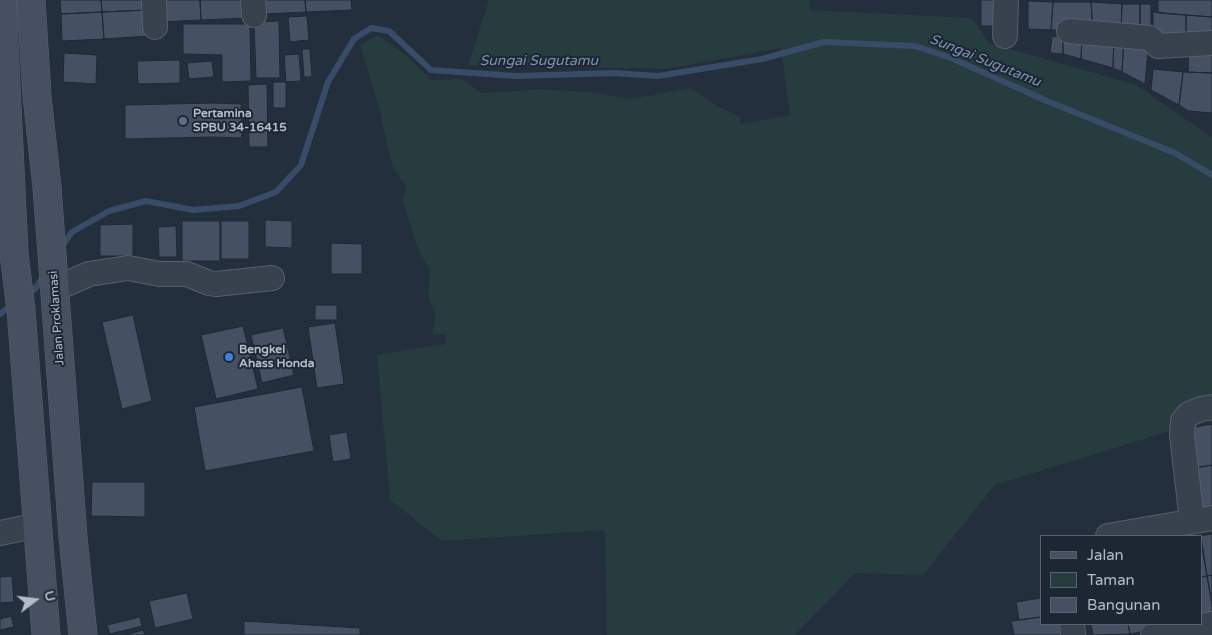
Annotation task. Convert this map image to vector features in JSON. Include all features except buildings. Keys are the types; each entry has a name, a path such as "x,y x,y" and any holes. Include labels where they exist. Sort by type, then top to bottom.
{"street":[{"path":"2,0 10,260 21,310 46,635"},
{"name":"Jalan Proklamasi","path":"31,0 72,537 83,635"},
{"path":"154,0 155,27"},
{"path":"1006,0 1006,36"},
{"path":"1069,31 1150,38 1158,46 1212,43"},
{"path":"54,285 89,274 128,268 160,274 187,274 216,284 272,278"},
{"path":"1114,535 1202,520 1182,435 1183,421 1189,414 1212,407"},
{"path":"0,533 38,525"},
{"path":"1153,635 1212,624"}],"green space":[{"path":"489,0 809,0 810,10 971,18 989,43 1134,84 1212,137 1212,418 995,485 923,575 855,573 795,635 607,635 605,530 442,541 390,500 377,355 446,344 445,334 432,335 436,315 428,297 430,270 418,249 403,201 406,187 392,165 379,107 360,45 378,35 407,56 431,80 462,79 482,93 539,89 586,92 630,99 690,88 719,107 740,117 740,124 790,115 781,48 667,69 468,65"}],"waterway":[{"name":"Sungai Sugutamu","path":"61,248 72,232 109,211 146,201 193,210 239,206 276,192 301,165 328,82 354,39 371,28 389,31 431,70 516,76 614,73 658,76 762,59 824,42 915,46 951,58 1047,101 1175,153 1212,175"},
{"name":"Sungai Sugutamu","path":"27,294 36,288 45,273"},
{"name":"Sungai Sugutamu","path":"0,314 13,304"}],"place":[{"name":"Pertamina SPBU 34-16415","path":"183,121"},
{"name":"Bengkel Ahass Honda","path":"229,357"}]}
